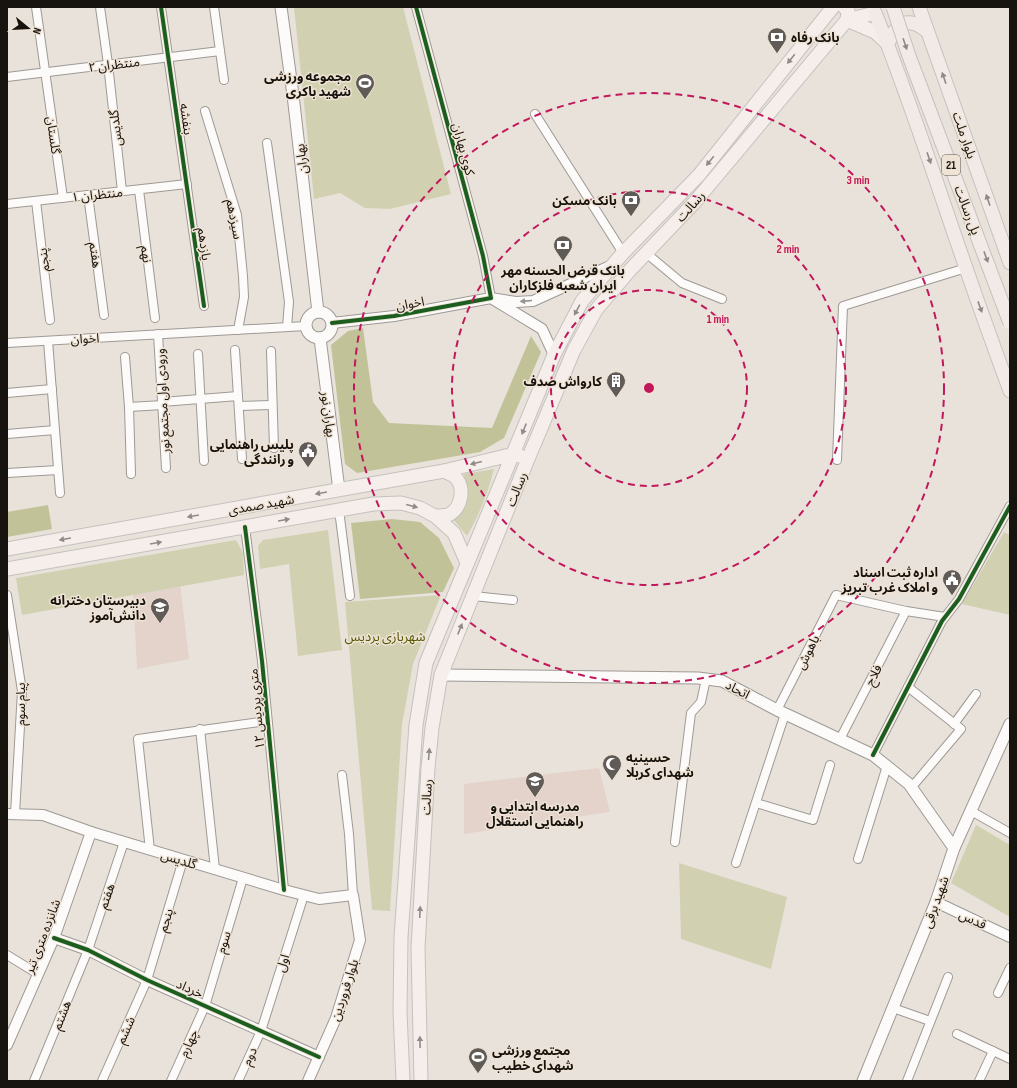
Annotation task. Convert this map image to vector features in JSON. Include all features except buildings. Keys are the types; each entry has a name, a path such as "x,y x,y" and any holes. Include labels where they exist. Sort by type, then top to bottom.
{"highway":[{"name":"پل رسالت","path":"893,7 909,56 1010,323"},
{"name":"بلوار ملت","path":"919,7 1010,263"},
{"path":"869,10 888,44 1010,391"},
{"path":"888,44 892,34 901,24 913,22 920,25 927,31"}],"main road":[{"name":"بهاران","path":"281,7 294,102 318,312"},
{"name":"رسالت","path":"403,1081 400,1012 402,937 416,725 426,663 554,355 582,301 623,253 699,175 833,7"},
{"path":"844,7 848,11 847,20"},
{"path":"847,20 869,10 882,14 894,10 896,7"},
{"path":"847,20 875,32 888,44"},
{"name":"رسالت","path":"421,1081 418,948 428,768 432,728 442,675 473,596 574,350 596,310 630,270 694,203 847,20"},
{"path":"318,312 322,312 329,316 332,323 330,332 324,337 320,338 312,336 306,326 308,318 318,312"},
{"name":"بهاران نور","path":"320,338 339,490"},
{"path":"514,454 528,460"},
{"name":"شهید صمدی","path":"7,549 444,471 514,454"},
{"path":"435,516 448,515 456,509 461,499 461,487 456,477 444,471"},
{"name":"شهید صمدی","path":"7,569 374,504 401,503 420,508 435,516 454,533 467,563"},
{"path":"130,527 126,530 123,537 124,540 134,547"},
{"path":"96,533 107,538 108,545 102,552"},
{"name":"اتحاد","path":"442,675 706,679 722,681 782,712 873,755 909,784 954,848"},
{"name":"شهید برقی","path":"863,1081 936,902 954,848 1010,724"}],"street":[{"name":"گلستان","path":"36,7 63,198"},
{"path":"100,7 108,64"},
{"path":"161,7 168,57"},
{"path":"214,7 224,80"},
{"name":"کوی بهاران","path":"416,7 483,256 491,298"},
{"name":"منتظران ۲","path":"7,77 220,51"},
{"name":"بنفشه","path":"168,57 187,184"},
{"name":"گلدیس","path":"108,64 122,191"},
{"name":"سیزدهم","path":"205,111 237,215 244,297 238,330"},
{"path":"535,114 623,253"},
{"path":"268,143 289,302 286,327"},
{"name":"منتظران ۱","path":"7,201 36,201 187,184"},
{"name":"یازدهم","path":"187,184 204,306"},
{"name":"نهم","path":"138,190 155,318"},
{"name":"هفتم","path":"88,195 104,315"},
{"name":"پنجم","path":"36,201 50,320"},
{"path":"646,253 682,283 722,299"},
{"name":"اخوان","path":"332,323 394,316 491,298 516,302 533,301 614,265"},
{"path":"837,460 842,306 966,268"},
{"path":"491,298 542,329 554,355"},
{"name":"اخوان","path":"7,343 306,326"},
{"name":"ورودی اول مجتمع نور","path":"158,334 166,468"},
{"path":"48,341 60,493"},
{"path":"235,350 242,459"},
{"path":"271,351 274,448"},
{"path":"198,354 204,461"},
{"path":"125,357 129,407 131,474"},
{"path":"7,393 52,390"},
{"path":"129,407 238,396"},
{"path":"239,406 272,405"},
{"path":"7,434 55,430"},
{"path":"7,473 58,470"},
{"path":"873,755 945,617 958,599 1010,506"},
{"path":"339,510 350,596"},
{"name":"۱۲ متری پردیس","path":"245,527 261,653 284,890"},
{"name":"پیام سوم","path":"7,595 22,691 11,814"},
{"name":"باهوش","path":"736,862 756,803 782,712 836,595 906,611"},
{"path":"473,596 513,600"},
{"path":"906,611 945,617"},
{"name":"فلاح","path":"840,739 906,611"},
{"path":"675,842 691,713 701,702 706,679"},
{"path":"908,687 961,729 911,788"},
{"path":"954,724 976,694"},
{"path":"150,850 138,739 200,729 268,721"},
{"path":"200,729 215,869"},
{"path":"756,803 813,820 830,765"},
{"path":"858,858 887,766"},
{"path":"342,775 353,896"},
{"path":"971,811 1010,833"},
{"name":"گلدیس","path":"11,814 43,815 91,832 150,850 319,899 353,896"},
{"name":"شانزده متری تیر","path":"7,1045 11,1027 38,974 54,938 91,832"},
{"name":"هفتم","path":"88,950 124,842"},
{"name":"پنجم","path":"148,980 183,860"},
{"name":"سوم","path":"205,1006 244,878"},
{"name":"اول","path":"261,1031 304,895"},
{"name":"بلوار فروردین","path":"308,1081 336,1018 360,940 353,896"},
{"name":"قدس","path":"936,902 1010,936"},
{"name":"خرداد","path":"54,938 88,950 148,980 319,1057"},
{"name":"هشتم","path":"34,1081 88,950"},
{"path":"7,955 38,974"},
{"path":"998,993 1010,968"},
{"path":"907,1081 948,977"},
{"name":"ششم","path":"102,1081 148,980"},
{"name":"چهارم","path":"171,1081 205,1006"},
{"path":"893,1008 930,1021"},
{"name":"دوم","path":"238,1081 261,1031"},
{"path":"958,1034 1010,1059"},
{"path":"979,1081 993,1051"}],"shaded area":[{"name":"دبیرستان دخترانه دانش‌آموز","path":"180,583 189,659 137,669 133,590"},
{"name":"مدرسه ابتدایی و راهنمایی استقلال","path":"599,768 610,812 464,834 464,784"}],"green space":[{"name":"مجموعه ورزشی شهید باکری","path":"294,7 403,7 451,194 390,209 365,208 340,193 314,199"},
{"path":"363,328 373,402 389,423 492,428 531,336 541,352 504,438 480,452 357,473 345,464 331,345 348,331"},
{"path":"494,469 483,504 467,536 453,519 463,510 466,504 467,487 464,474"},
{"path":"48,505 52,529 7,537 7,512"},
{"path":"392,519 420,522 439,538 454,568 443,592 360,599 351,523"},
{"path":"328,530 342,650 298,656 289,564 260,569 258,546 263,540"},
{"path":"1004,532 1010,535 1010,615 962,604"},
{"path":"236,540 243,553 244,575 22,615 16,578"},
{"name":"شهربازی پردیس","path":"441,595 413,664 402,724 390,911 372,910 345,602"},
{"path":"976,825 1010,845 1010,917 951,883"},
{"path":"679,863 787,897 771,969 681,939"}],"cycle path":[{"path":"161,7 204,306"},
{"path":"332,323 394,316 491,298 483,256 416,7"},
{"path":"873,755 942,621 959,599 1010,506"},
{"path":"245,527 262,661 284,890"},
{"path":"54,938 88,950 147,980 319,1057"}],"place":[{"name":"بانک رفاه","path":"777,54"},
{"name":"مجموعه ورزشی شهید باکری","path":"365,100"},
{"name":"بانک مسکن","path":"631,217"},
{"name":"بانک قرض الحسنه مهر ایران شعبه فلزکاران","path":"563,262"},
{"name":"کارواش صدف","path":"616,398"},
{"name":"پلیس راهنمایی و رانندگی","path":"308,468"},
{"name":"اداره ثبت اسناد و املاک غرب تبریز","path":"952,596"},
{"name":"دبیرستان دخترانه دانش‌آموز","path":"160,624"},
{"name":"حسینیه شهدای کربلا","path":"612,781"},
{"name":"مدرسه ابتدایی و راهنمایی استقلال","path":"535,798"},
{"name":"مجتمع ورزشی شهدای خطیب","path":"478,1074"}]}
